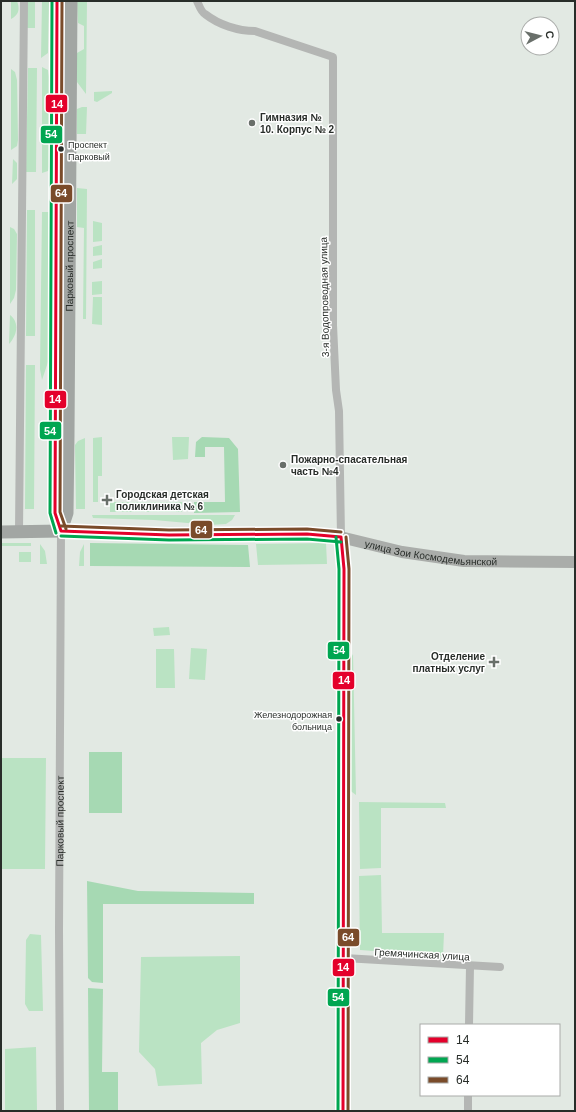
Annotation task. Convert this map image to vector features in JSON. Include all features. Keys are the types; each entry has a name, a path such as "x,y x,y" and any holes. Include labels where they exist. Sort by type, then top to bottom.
{"main road":[{"name":"Парковый проспект","path":"57,1 55,513 62,531"},
{"name":"Парковый проспект","path":"62,531 66,513 68,442 71,1"},
{"name":"улица Зои Космодемьянской","path":"1,532 62,531 169,535 314,534 341,537 402,552 464,561 575,562"},
{"path":"341,537 344,569 343,1111"}],"street":[{"path":"19,532 24,1"},
{"name":"3-я Водопроводная улица","path":"197,1 204,14 226,25 242,31 255,31 333,57 333,325 336,390 339,411 341,537"},
{"name":"Парковый проспект","path":"60,1111 59,930 62,531"},
{"name":"Гремячинская улица","path":"344,958 500,967"},
{"path":"469,1024 470,966"},
{"path":"468,1096 468,1111"}],"green space":[{"path":"11,1 17,1 19,9 16,16 11,19"},
{"path":"27,1 35,1 35,28 27,28"},
{"path":"42,1 49,1 48,53 41,58"},
{"path":"77,1 87,1 86,94 77,82 77,53 84,49 84,26 78,23"},
{"path":"42,67 48,70 49,77 49,167 48,171 42,173"},
{"path":"28,68 37,68 36,172 26,172"},
{"path":"11,69 15,72 17,80 18,140 17,146 11,150"},
{"path":"112,91 112,93 97,102 94,101 94,92"},
{"path":"87,107 86,134 77,134 77,109"},
{"path":"13,159 17,163 17,179 12,184"},
{"path":"77,188 87,189 86,319 83,319 84,228 77,227"},
{"path":"27,210 35,210 35,336 26,336"},
{"path":"42,212 49,212 48,362 42,380 40,369"},
{"path":"93,221 102,223 102,241 93,242"},
{"path":"10,227 14,229 17,234 16,290 14,298 10,304"},
{"path":"102,245 102,255 93,256 93,247"},
{"path":"102,259 102,268 93,269 93,262"},
{"path":"102,281 102,294 92,295 92,282"},
{"path":"93,297 102,297 102,325 92,324"},
{"path":"10,315 15,322 16,329 14,337 9,344"},
{"path":"26,365 35,365 34,509 25,509"},
{"path":"102,437 102,476 98,476 98,502 93,502 93,438"},
{"path":"172,437 189,437 188,459 173,460"},
{"path":"202,437 229,438 238,449 240,512 194,513 194,502 225,502 224,447 205,447 205,457 195,457 196,442"},
{"path":"85,438 85,509 76,509 75,445 78,441"},
{"path":"110,502 182,502 182,512 110,512"},
{"path":"92,515 235,515 232,520 226,524 210,525 154,520 93,518"},
{"path":"1,543 31,543 31,546 1,546"},
{"path":"90,543 248,545 250,567 90,566"},
{"path":"326,543 327,564 258,565 256,544"},
{"path":"40,544 45,551 47,564 40,564"},
{"path":"84,544 84,566 79,566 80,552"},
{"path":"19,552 31,552 31,562 19,562"},
{"path":"169,627 170,635 154,636 153,628"},
{"path":"191,648 207,649 205,680 189,679"},
{"path":"156,649 174,649 175,688 156,688"},
{"path":"353,654 356,795 348,789 348,664"},
{"path":"89,752 122,752 122,813 89,813"},
{"path":"1,758 46,758 45,869 1,869"},
{"path":"359,802 445,803 446,808 381,808 381,868 360,869"},
{"path":"381,875 382,933 444,933 443,956 360,950 359,876"},
{"path":"87,881 138,891 254,893 254,904 103,904 103,983 92,982 88,978"},
{"path":"30,934 41,935 43,1011 29,1011 25,1004 26,940"},
{"path":"240,956 240,1023 217,1030 201,1043 202,1084 158,1086 155,1069 139,1052 141,957"},
{"path":"88,988 103,989 102,1072 118,1072 118,1111 89,1111"},
{"path":"36,1047 37,1111 5,1111 5,1049"}],"transit line":[{"name":"54","path":"52,1 50,513 56,533"},
{"name":"14","path":"57,1 55,513 61,531"},
{"name":"64","path":"62,1 60,512 66,529"},
{"name":"64","path":"61,526 169,530 307,529 341,532"},
{"name":"14","path":"61,531 169,535 307,534 341,537"},
{"name":"54","path":"61,536 169,540 307,539 341,542"},
{"name":"54","path":"336,537 339,569 338,1111"},
{"name":"14","path":"341,537 344,569 343,1111"},
{"name":"64","path":"346,537 349,569 348,1111"}],"place":[{"name":"Гимназия № 10. Корпус № 2","path":"252,123"},
{"name":"Проспект Парковый","path":"61,149"},
{"name":"Пожарно-спасательная часть №4","path":"283,465"},
{"name":"Городская детская поликлиника № 6","path":"107,500"},
{"name":"Отделение платных услуг","path":"494,662"},
{"name":"Железнодорожная больница","path":"339,719"}]}
